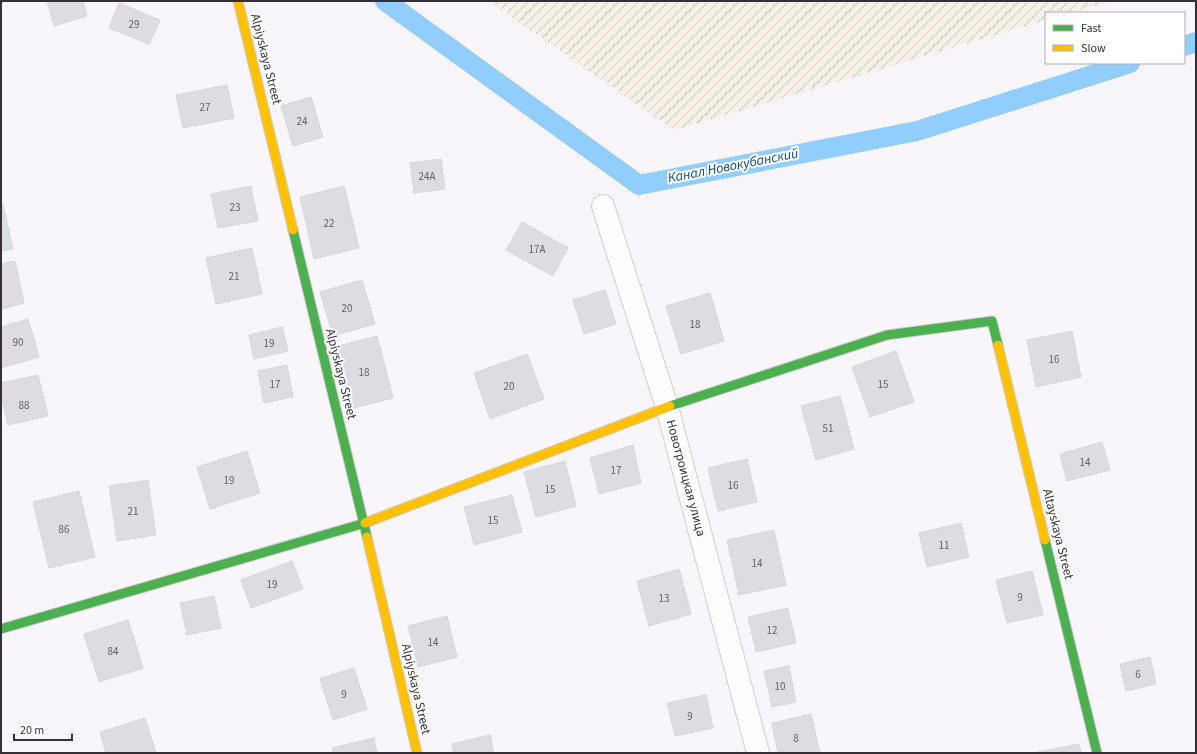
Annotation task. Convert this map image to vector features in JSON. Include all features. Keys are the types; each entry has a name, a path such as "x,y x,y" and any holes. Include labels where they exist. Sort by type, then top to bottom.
{"street":[{"name":"Alpiyskaya Street","path":"238,1 364,524 417,753"},
{"name":"Новотроицкая улица","path":"603,206 667,407 758,753"},
{"name":"Altayskaya Street","path":"667,407 886,335 992,321 1097,753"},
{"path":"1,629 364,524 667,407"}],"shaded area":[{"path":"489,1 1111,1 1073,12 1045,12 1045,20 674,130"}],"building":[{"path":"47,1 83,1 87,16 54,26"},
{"path":"119,3 160,20 149,44 109,28"},
{"path":"227,85 234,118 183,128 176,95"},
{"path":"311,97 323,137 293,146 281,106"},
{"path":"441,159 445,189 414,193 410,163"},
{"path":"251,186 258,221 218,228 211,194"},
{"path":"344,186 359,248 314,259 300,197"},
{"path":"3,205 13,249 1,251 1,206"},
{"path":"522,222 568,248 553,276 506,250"},
{"path":"252,248 262,294 216,304 206,258"},
{"path":"15,261 24,303 1,309 1,264"},
{"path":"362,280 375,324 333,336 320,292"},
{"path":"605,290 616,324 584,334 573,300"},
{"path":"710,293 724,341 681,354 666,306"},
{"path":"28,319 39,357 1,368 1,327"},
{"path":"282,327 288,351 254,359 249,335"},
{"path":"1072,331 1081,377 1036,387 1027,340"},
{"path":"377,336 393,398 350,409 334,347"},
{"path":"896,351 914,402 870,417 852,367"},
{"path":"527,354 544,399 490,419 474,373"},
{"path":"287,365 293,397 264,403 258,371"},
{"path":"38,375 48,416 8,425 1,395 1,383"},
{"path":"840,396 854,449 816,460 801,406"},
{"path":"1102,442 1110,470 1067,481 1060,454"},
{"path":"633,445 641,483 599,494 590,458"},
{"path":"247,451 260,493 210,509 197,467"},
{"path":"747,459 757,502 718,511 708,468"},
{"path":"565,461 576,506 536,517 524,472"},
{"path":"148,480 156,535 117,541 109,486"},
{"path":"79,491 95,557 49,568 33,502"},
{"path":"512,495 522,532 474,545 464,507"},
{"path":"961,523 969,557 927,567 919,533"},
{"path":"774,530 786,585 739,595 727,540"},
{"path":"292,561 303,589 251,608 241,580"},
{"path":"679,569 691,614 649,626 637,581"},
{"path":"1032,571 1043,615 1007,623 996,580"},
{"path":"214,596 221,628 187,635 180,603"},
{"path":"788,608 796,643 756,652 748,617"},
{"path":"447,616 457,657 418,667 408,626"},
{"path":"128,620 143,668 99,682 84,634"},
{"path":"1150,657 1156,684 1126,691 1120,664"},
{"path":"789,666 796,702 772,707 764,671"},
{"path":"354,668 367,709 333,720 320,679"},
{"path":"706,695 713,728 675,736 667,703"},
{"path":"811,714 820,753 778,753 772,723"},
{"path":"145,718 156,753 106,753 100,732"},
{"path":"490,735 494,753 454,753 452,744"},
{"path":"374,738 377,753 333,753 332,748"},
{"path":"1079,744 1081,753 1037,753 1037,752"}],"waterway":[{"name":"Канал Новокубанский","path":"385,1 639,185 917,131 1127,64"},
{"name":"Канал Новокубанский","path":"1185,46 1196,42"}],"traffic: fast":[{"path":"293,230 367,537"},
{"path":"670,406 887,335 992,321 998,345"},
{"path":"1,629 365,523"},
{"path":"1045,540 1097,753"}],"traffic: slow":[{"path":"238,1 293,230"},
{"path":"998,345 1045,540"},
{"path":"365,523 670,406"},
{"path":"367,537 417,753"}]}
